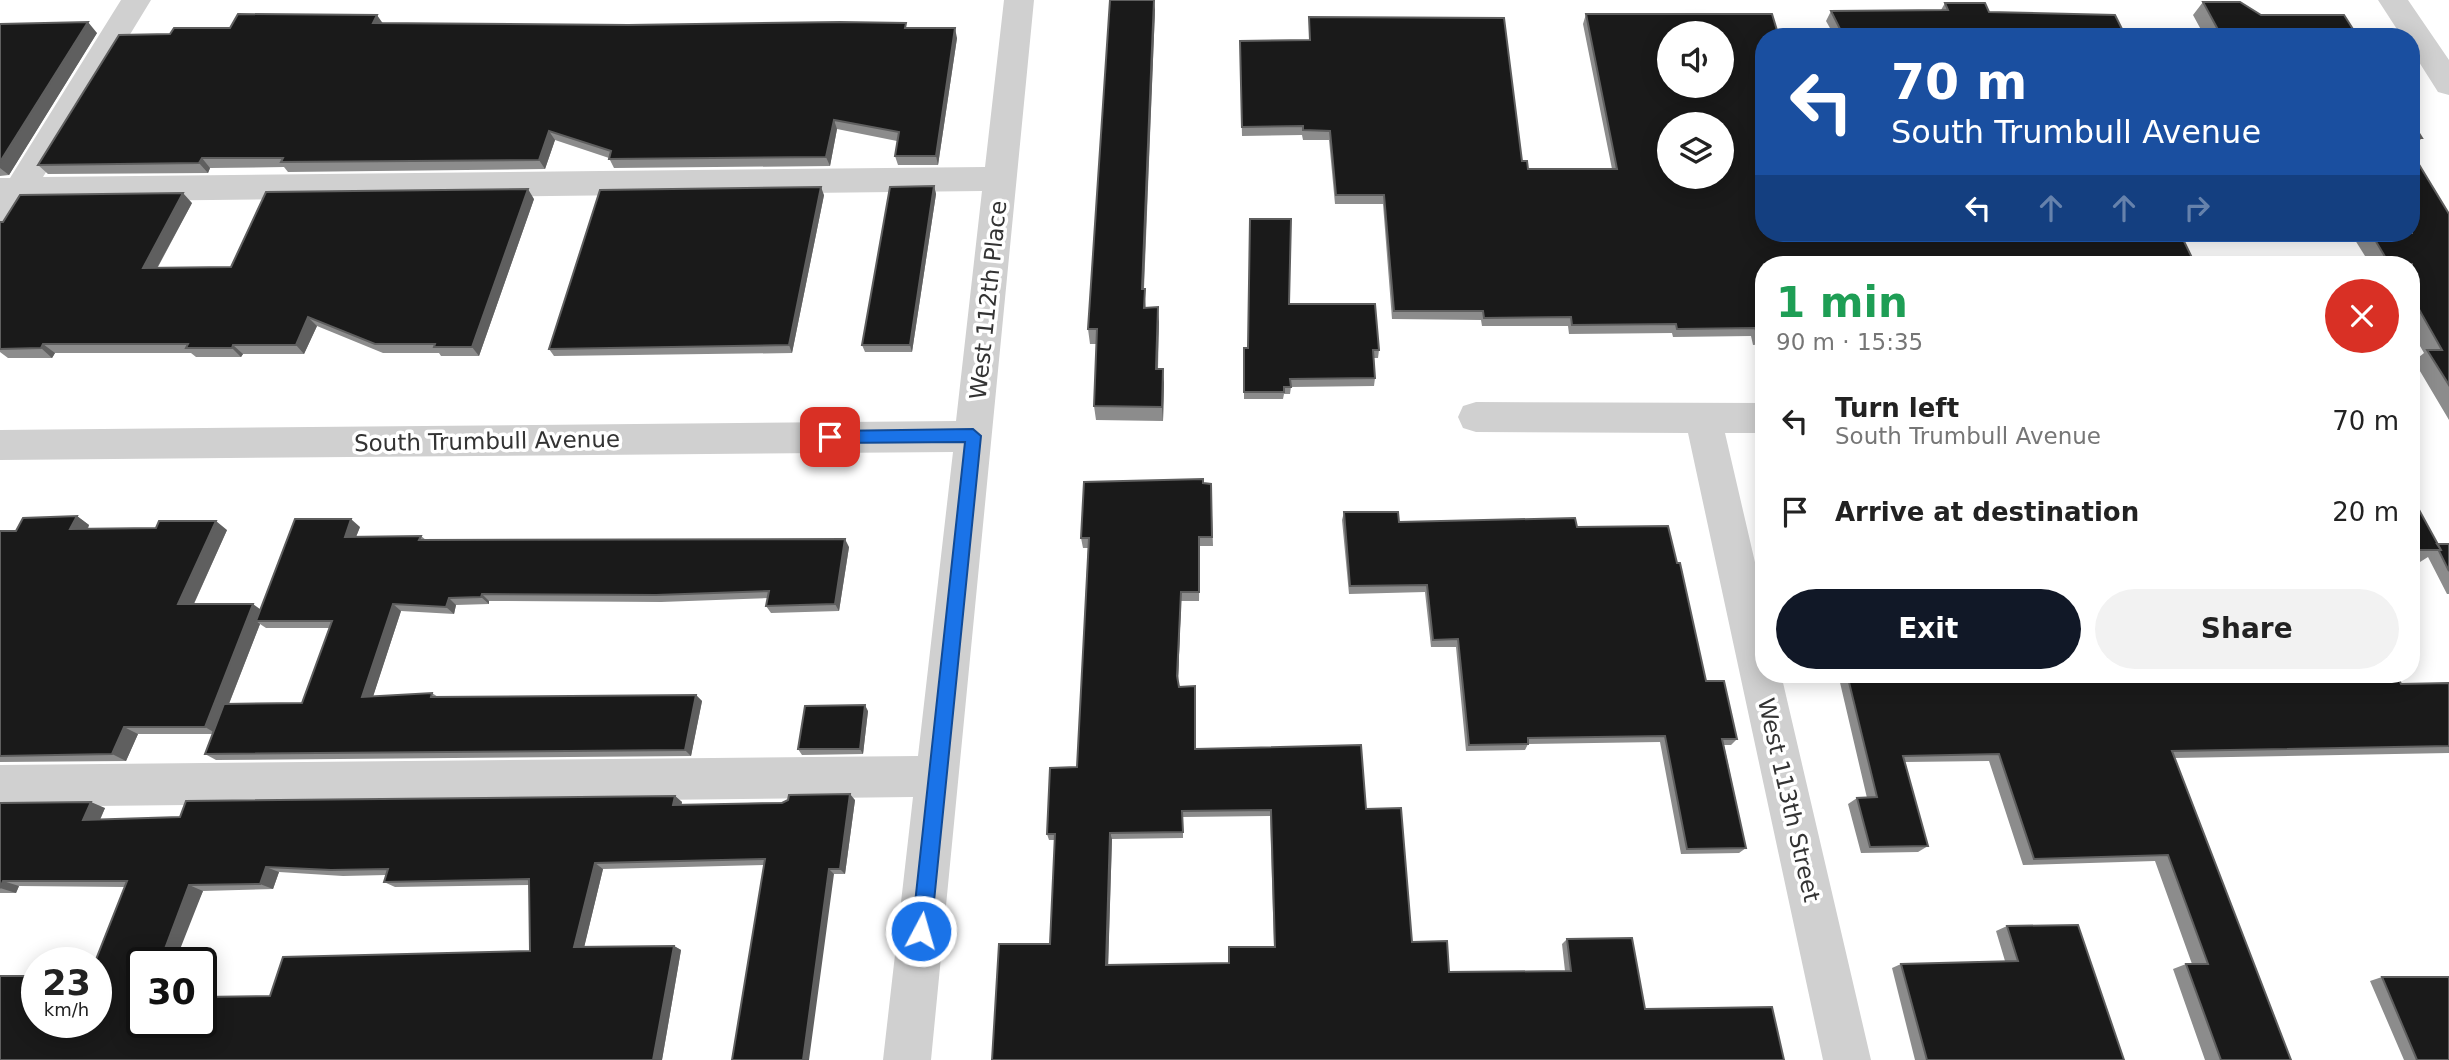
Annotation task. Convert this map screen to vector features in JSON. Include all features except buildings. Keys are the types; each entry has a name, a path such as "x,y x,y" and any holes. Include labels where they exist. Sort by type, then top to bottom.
{"street":[{"path":"0,220 9,190 136,0"},
{"name":"West 112th Place","path":"907,1060 1019,0"},
{"path":"2393,0 2412,28"},
{"path":"2420,40 2449,84"},
{"path":"9,190 1001,179"},
{"path":"1476,417 1755,418"},
{"name":"West 113th Street","path":"1703,418 1755,650"},
{"name":"South Trumbull Avenue","path":"0,445 973,436"},
{"name":"West 113th Street","path":"1762,683 1847,1060"},
{"path":"0,786 938,776"}],"route":[{"path":"830,437 973,436 921,931"}]}
